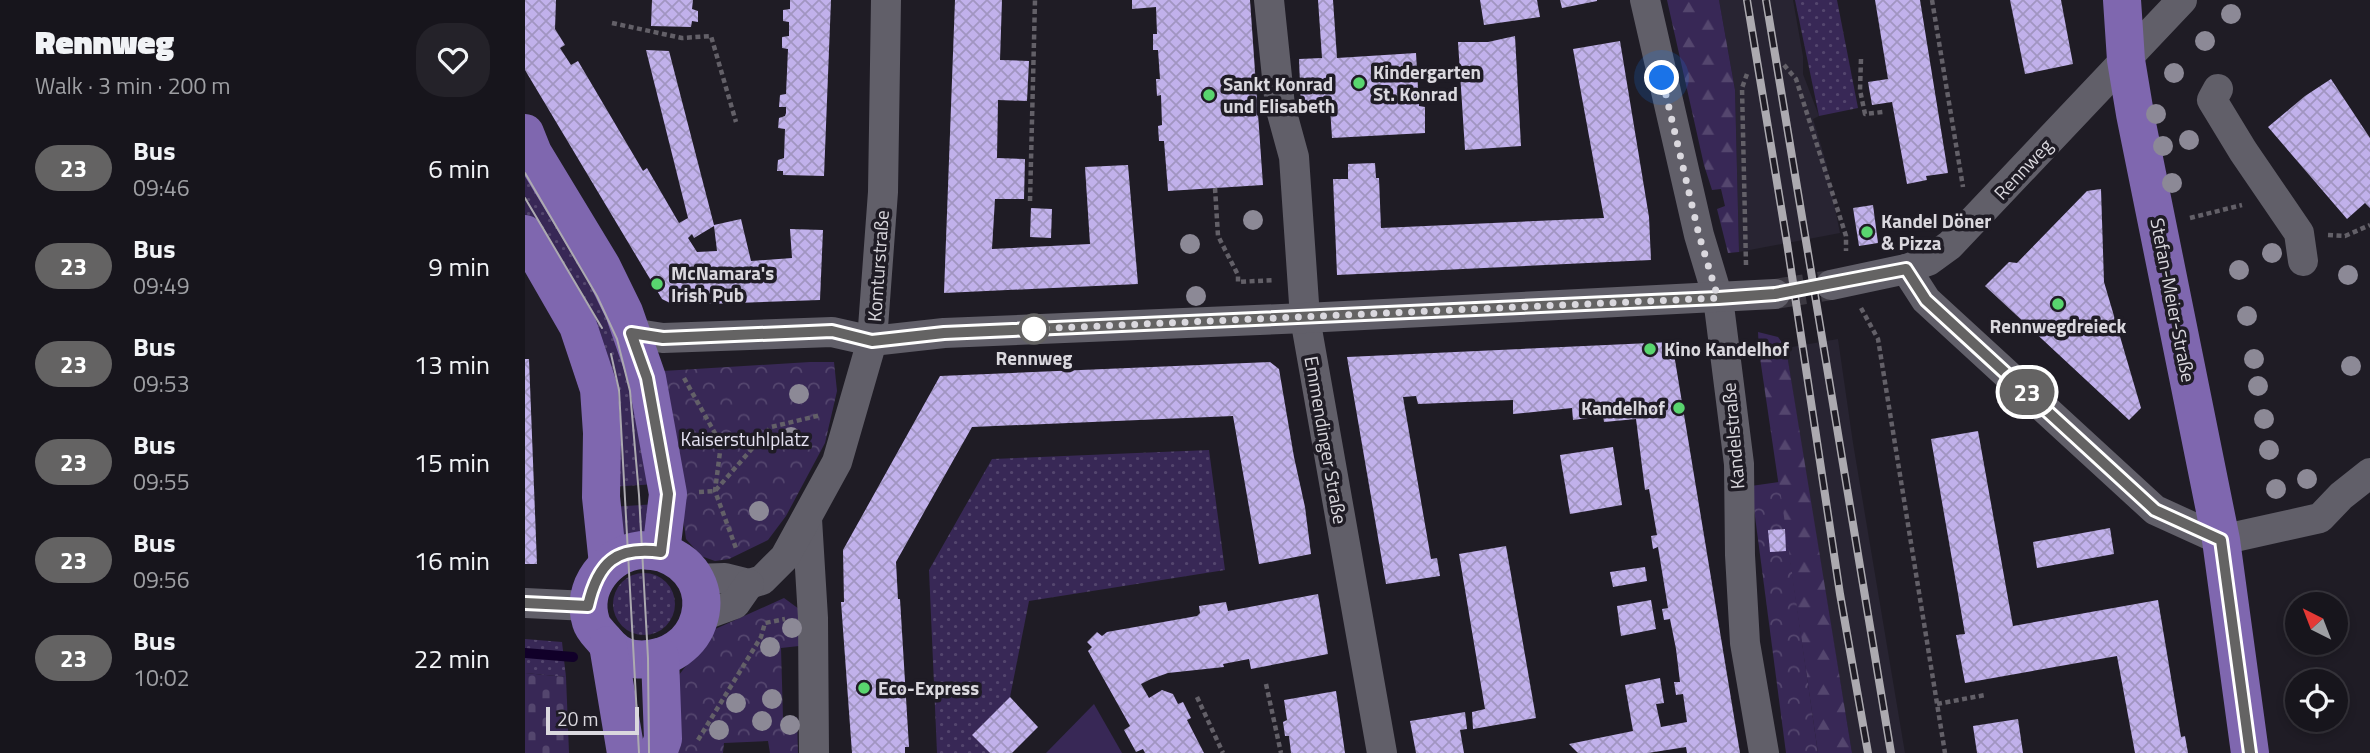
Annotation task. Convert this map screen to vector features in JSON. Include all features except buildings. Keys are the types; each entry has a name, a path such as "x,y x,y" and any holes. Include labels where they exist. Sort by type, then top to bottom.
{"main road":[{"name":"Stefan-Meier-Straße","path":"2098,0 2106,26 2126,60"},
{"name":"Stefan-Meier-Straße","path":"2122,0 2126,60 2135,114 2221,540 2250,753"},
{"path":"525,133 533,153 647,335 647,378 668,494 661,552"},
{"path":"525,234 578,326 599,389 602,433 601,496 608,564"},
{"path":"628,551 661,552 676,559 693,579 701,595 702,616 694,632 680,648 660,657 634,659 622,656 608,645 592,625 588,606 594,581 608,564 628,551"},
{"path":"608,645 627,753"},
{"path":"658,753 663,739 660,657"}],"street":[{"name":"Komturstraße","path":"702,616 735,604 749,584 762,580 785,557 837,462 852,415 858,384 872,341 883,192 886,0"},
{"name":"Emmendinger Straße","path":"1269,0 1280,106 1294,157 1305,318 1381,753"},
{"name":"Kandelstraße","path":"1645,0 1699,235 1718,298 1738,464 1745,643 1764,753"},
{"name":"Rennweg","path":"1841,274 1906,269 1928,261 1950,245 2182,0"},
{"path":"2218,89 2212,100 2301,247"},
{"path":"1906,269 1926,300 2155,510 2221,540 2320,518 2341,496 2370,473"},
{"path":"647,335 832,331 872,341 944,333 1775,294"},
{"path":"807,519 813,618 814,753"},
{"path":"693,579 725,578 749,584"},
{"path":"525,603 588,606"}],"path":[{"path":"1030,201 1035,0"},
{"path":"1932,0 1969,226"},
{"path":"612,23 682,38 712,36 736,122"},
{"path":"1861,59 1860,90 1865,114 1883,112"},
{"path":"1784,65 1796,79 1846,236 1841,274 1878,339 1945,753"},
{"path":"1746,277 1742,88 1748,71"},
{"path":"1215,188 1218,236 1238,275 1238,282 1302,278"},
{"path":"2202,215 2217,211"},
{"path":"2301,247 2345,236 2370,225"},
{"path":"647,335 692,395 721,444 715,491"},
{"path":"668,494 715,491 771,427 827,413 852,415"},
{"path":"698,741 761,637 765,623 778,619 813,618"},
{"path":"1266,684 1281,753"},
{"path":"1937,704 1985,695"},
{"path":"1197,697 1223,753"}],"shaded area":[{"path":"1719,0 1793,0 1803,56 1803,74 1819,116 1813,119 1826,162 1840,233 1739,252 1735,90"},
{"path":"1838,339 1905,753 1852,753 1807,482 1786,348"}],"green space":[{"path":"1667,0 1719,0 1735,90 1739,252 1728,253 1717,209 1725,206 1721,189 1712,190 1704,165"},
{"path":"1795,0 1837,0 1858,108 1819,116"},
{"path":"525,160 605,294 657,484 609,487 525,217"},
{"path":"1758,332 1778,337 1786,348 1852,753 1818,753"},
{"name":"Kaiserstuhlplatz","path":"834,362 837,391 825,443 786,516 768,540 729,559 715,561 701,556 686,539 663,371"},
{"path":"1209,450 1225,570 1029,601 1010,697 972,735 990,753 937,753 929,570 992,459"},
{"path":"1779,482 1818,753 1786,753 1751,486"},
{"path":"657,504 652,535 623,536 610,507"},
{"path":"644,573 666,582 675,604 666,626 644,635 622,626 613,604 622,582"},
{"path":"784,598 799,609 799,646 781,648 783,718 797,717 798,753 770,753 768,741 724,743 723,753 678,753 676,679 713,630"},
{"path":"525,639 562,642 566,677 525,673"},
{"path":"525,673 566,677 569,753 525,753"},
{"path":"1094,704 1122,753 1046,753"}],"waterway":[{"path":"525,653 573,657"}],"tunnel":[{"path":"1775,294 1831,285"}],"tram line":[{"path":"525,173 597,296 617,339 630,391 648,658 649,753"},
{"path":"525,198 602,328"},
{"path":"611,354 619,390 639,753"}],"railway":[{"path":"1747,0 1840,594 1868,753"},
{"path":"1766,0 1891,753"}],"bus line":[{"name":"23","path":"525,603 588,606 594,581 608,564 628,551 661,552 668,494 647,378 631,333 663,338 832,331 872,341 944,333 1718,298 1775,294 1906,269 1926,300 2155,510 2221,540 2250,753"}],"place":[{"name":"Kindergarten St. Konrad","path":"1359,83"},
{"name":"Sankt Konrad und Elisabeth","path":"1209,95"},
{"name":"Kandel Döner & Pizza","path":"1867,232"},
{"name":"McNamara's Irish Pub","path":"657,284"},
{"name":"Rennwegdreieck","path":"2058,304"},
{"name":"Rennweg","path":"1034,329"},
{"name":"Kino Kandelhof","path":"1650,349"},
{"name":"Kandelhof","path":"1679,408"},
{"name":"Eco-Express","path":"864,688"}],"route":[{"path":"1034,329 1718,298 1699,235 1662,78"}]}
